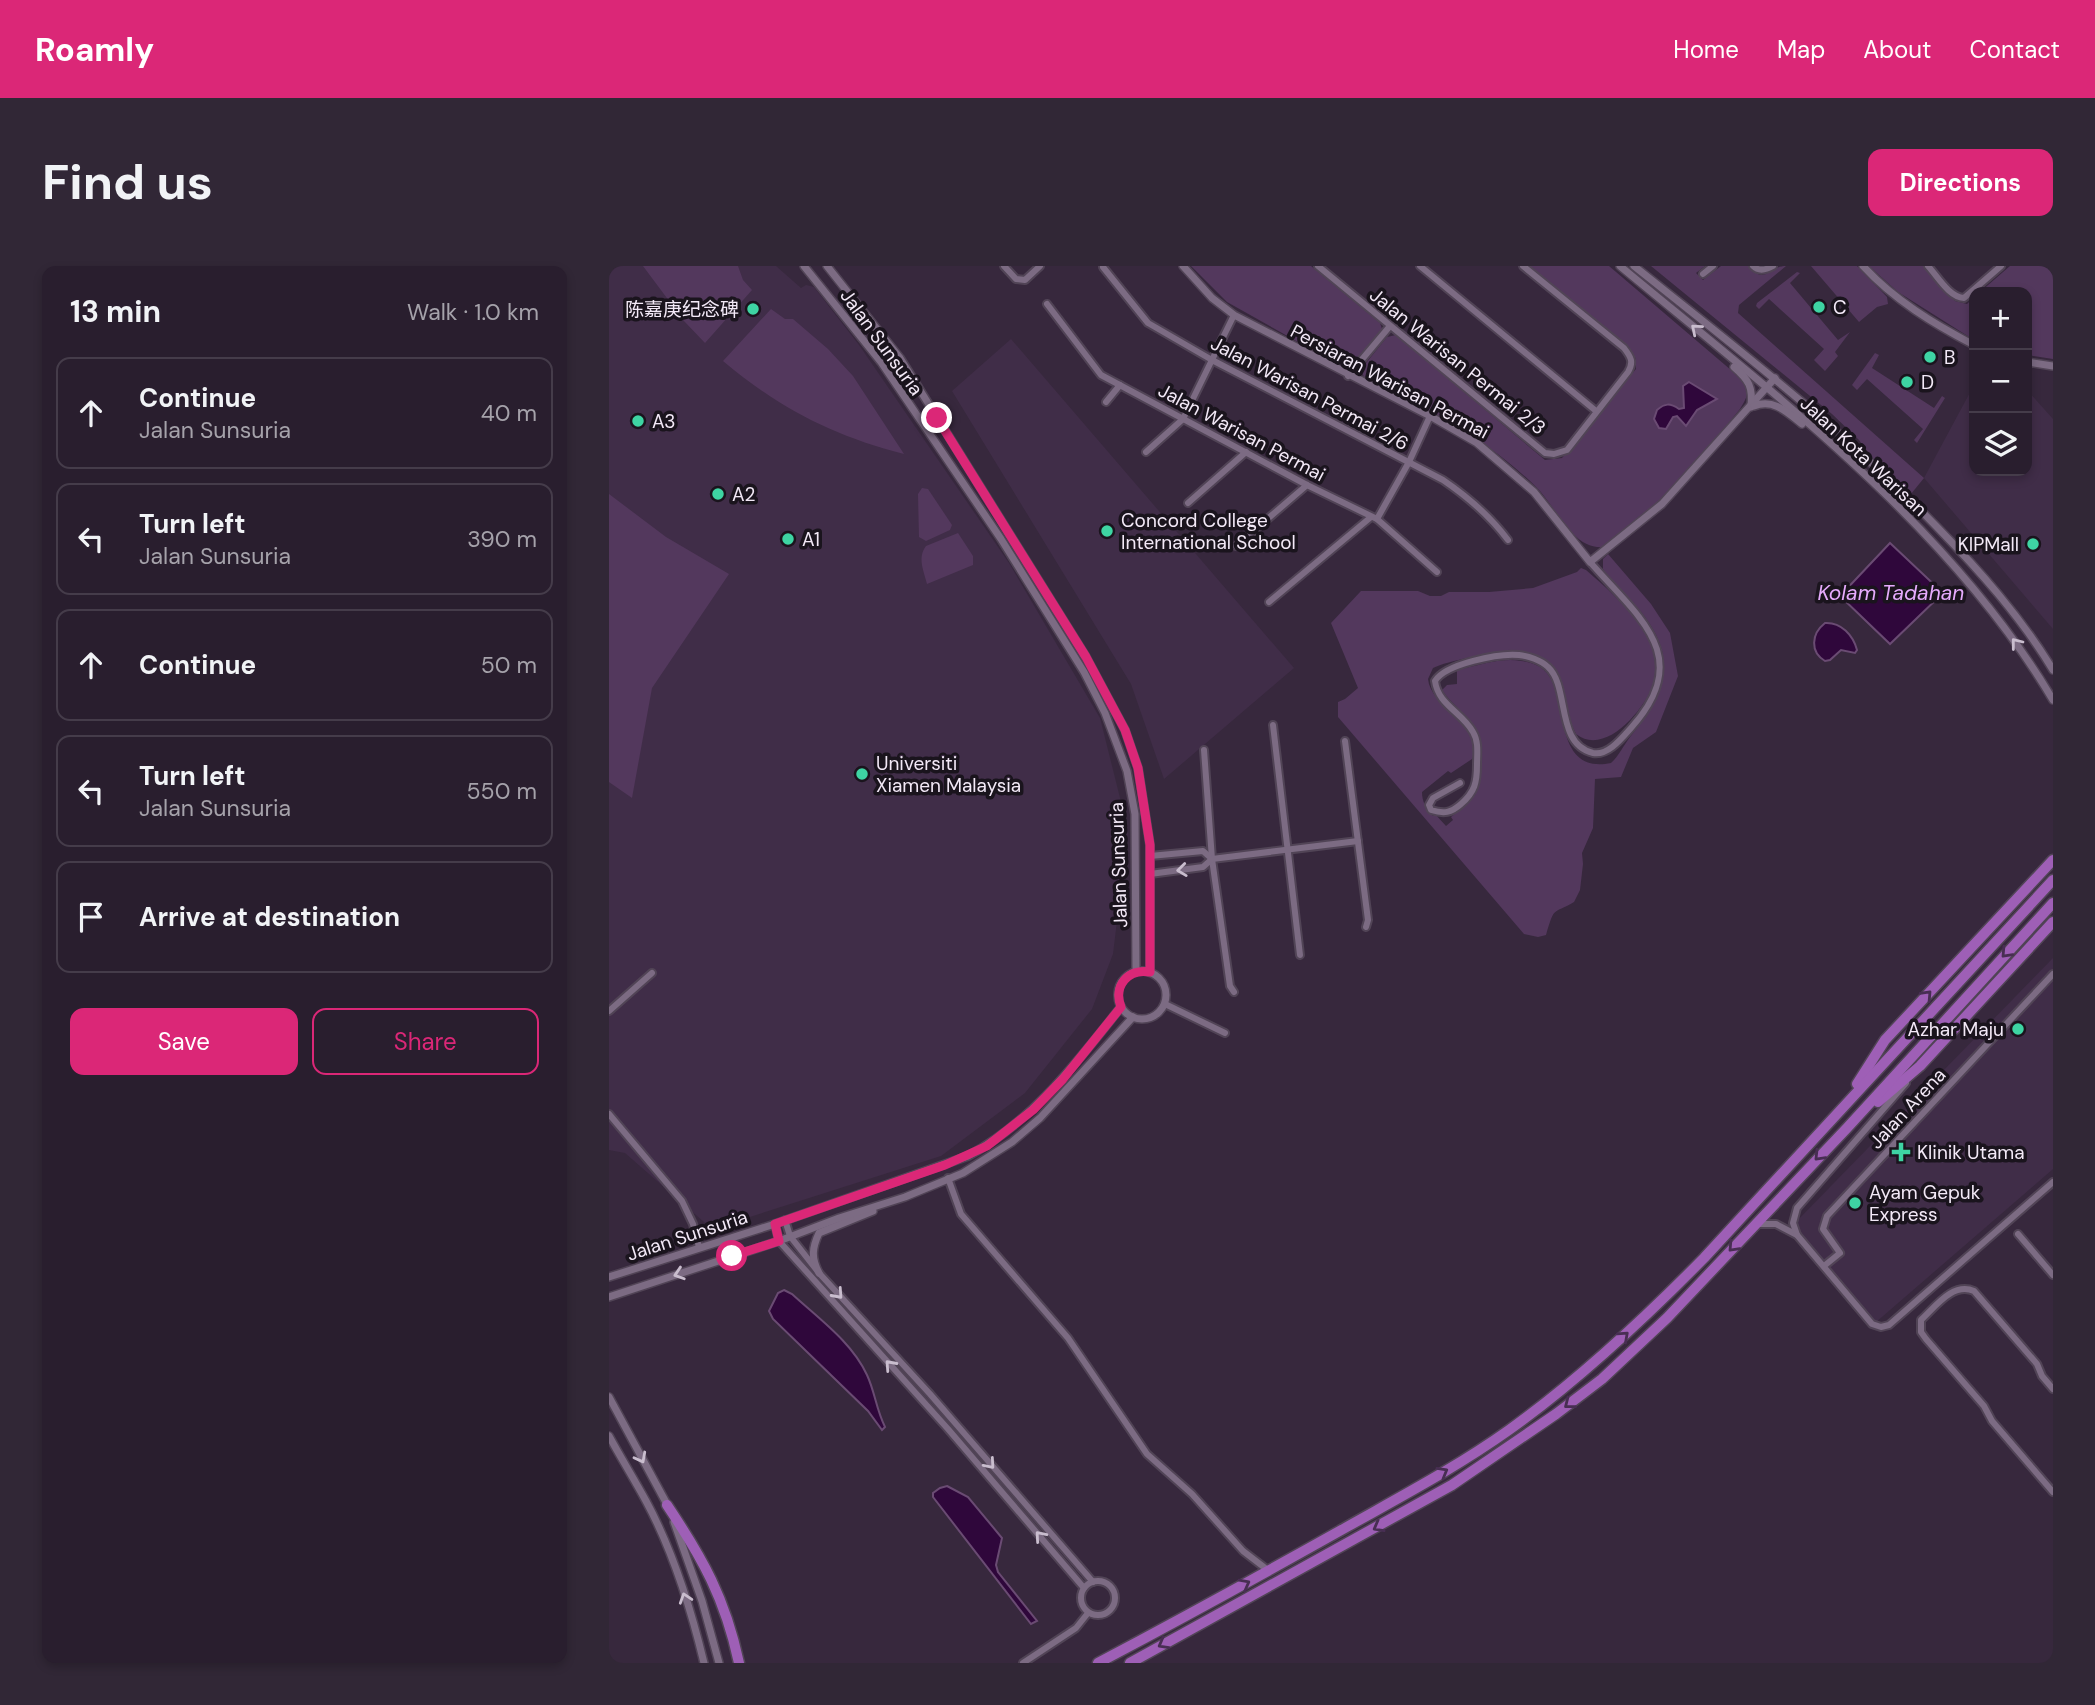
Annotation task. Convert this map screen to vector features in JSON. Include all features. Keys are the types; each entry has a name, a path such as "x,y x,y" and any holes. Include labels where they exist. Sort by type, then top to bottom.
{"highway":[{"path":"1842,1108 1885,1040 2053,860"},
{"path":"1098,1663 1269,1571 1455,1465 1508,1431 1553,1397 1658,1305 2053,880"},
{"path":"1130,1663 1452,1485 1536,1429 1602,1379 1667,1318 1847,1128 2053,903"},
{"path":"1847,1128 1920,1066 2053,922"},
{"path":"667,1505 697,1550 717,1588 739,1663"}],"street":[{"name":"Jalan Sunsuria","path":"804,266 881,362 1001,539 1084,672 1105,713 1127,771 1135,814 1136,972"},
{"name":"Jalan Sunsuria","path":"827,266 900,358 1086,657 1125,730 1138,768 1150,856 1150,972"},
{"path":"1004,266 1016,279 1025,280 1040,266"},
{"name":"Persiaran Warisan Permai","path":"1183,266 1212,298 1234,315 1477,443 1534,492 1590,562"},
{"name":"Jalan Warisan Permai 2/3","path":"1318,266 1545,453 1561,453 1567,450 1595,411"},
{"path":"1420,266 1595,411 1632,366 1630,357 1624,348 1523,266"},
{"name":"Jalan Kota Warisan","path":"1621,266 1845,455 1954,566 2027,657 2053,700"},
{"name":"Jalan Kota Warisan","path":"1634,266 1775,378 1898,487 1964,554 2032,637 2053,670"},
{"path":"1703,274 1713,266"},
{"path":"1753,266 1766,270 1773,266"},
{"path":"1863,266 1882,287 1899,300 1969,342"},
{"path":"1929,266 1956,297 1964,298 2001,266"},
{"name":"Jalan Warisan Permai 2/6","path":"1103,267 1148,323 1212,360 1443,480 1496,523 1508,540"},
{"name":"Jalan Warisan Permai","path":"1047,304 1101,375 1374,518 1437,572"},
{"path":"1146,452 1184,419 1234,315"},
{"path":"1348,376 1390,326"},
{"path":"1718,347 1726,360 1749,381 1752,387 1751,408"},
{"path":"2032,363 2053,366"},
{"path":"1459,783 1433,798 1429,805 1431,810 1442,813 1451,811 1474,790 1477,780 1477,744 1474,734 1464,719 1441,700 1436,691 1434,681 1439,673 1453,666 1517,654 1541,662 1555,676 1571,734 1577,744 1597,754 1607,751 1645,711 1659,680 1655,641 1633,609 1590,562 1663,504 1775,378"},
{"path":"1105,402 1120,385"},
{"path":"1751,408 1768,403 1780,406 1826,445 1845,455"},
{"path":"1269,602 1374,518 1409,462 1430,416"},
{"path":"1188,503 1246,452"},
{"path":"1236,546 1307,485"},
{"path":"1273,725 1300,956"},
{"path":"1345,741 1369,920 1366,928"},
{"path":"1204,750 1212,859 1230,986 1234,992"},
{"path":"1150,874 1203,867 1212,859 1358,841"},
{"path":"1150,856 1203,851 1212,859"},
{"path":"1136,972 1150,972 1157,976 1165,989 1165,1004 1148,1018 1133,1017 1121,1007 1119,1000 1120,985 1129,974 1136,972"},
{"path":"609,1011 652,973"},
{"name":"Jalan Arena","path":"1825,1266 1840,1253 1823,1229 1827,1216 2053,974"},
{"path":"1165,1004 1225,1034"},
{"name":"Jalan Sunsuria","path":"609,1277 775,1224 945,1165 987,1146 1033,1110 1063,1079 1121,1007"},
{"name":"Jalan Sunsuria","path":"609,1297 779,1241 839,1217 905,1197 963,1173 1012,1142 1040,1118 1133,1017"},
{"path":"1797,1235 1793,1223 1797,1208 1920,1066"},
{"path":"609,1114 681,1201 693,1224 699,1247"},
{"path":"949,1178 961,1214 1068,1338 1147,1454 1192,1494 1243,1551 1269,1571"},
{"path":"1754,1224 1776,1224 1797,1235 1872,1324 1881,1327 1889,1325 2053,1182"},
{"path":"819,1273 812,1260 819,1233 905,1197"},
{"path":"785,1220 790,1236 819,1273 930,1394 1093,1582"},
{"path":"775,1224 779,1241 948,1429 1084,1588"},
{"path":"2018,1234 2053,1275"},
{"path":"2053,1389 2042,1376 2037,1364 1974,1291 1966,1287 1954,1291 1921,1320 1921,1332 1926,1339 1985,1406 1992,1421 2053,1492"},
{"path":"609,1398 667,1505 688,1556 719,1663"},
{"path":"609,1436 657,1525 680,1582 704,1663"},
{"path":"1093,1582 1109,1586 1114,1595 1113,1606 1105,1614 1088,1613 1081,1604 1084,1588 1093,1582"},
{"path":"1023,1663 1076,1628 1088,1613"}],"shaded area":[{"name":"Universiti Xiamen Malaysia","path":"609,266 776,266 801,288 806,285 814,287 859,345 1009,563 1100,718 1128,830 1113,954 1092,1009 1025,1093 941,1156 712,1229 625,1153 609,1150"},
{"path":"643,266 738,266 743,280 752,290 705,343 684,321"},
{"path":"1191,266 1311,266 1380,323 1382,329 1352,366 1341,366 1227,302"},
{"path":"1530,266 1609,266 1745,382 1747,389 1747,396 1740,409 1675,489 1605,547 1593,546 1574,535 1536,487 1496,453 1454,426 1365,378 1361,372 1387,337 1396,335 1545,460 1562,458 1636,369 1636,359 1629,347"},
{"path":"1651,266 1705,266 1696,273 1703,280 1721,266 1748,266 1763,275 1786,266 1739,305 1738,313 1924,478 1911,494 1871,457 1859,440 1832,414"},
{"path":"1811,266 1857,266 1887,297 1888,304 1877,307 1859,322"},
{"path":"1869,266 1925,266 1955,301 1967,304 1969,302 1969,337 1898,292"},
{"path":"2010,266 2053,266 2053,359 2032,356 2032,287 1986,287"},
{"path":"1797,272 1800,273 1790,283 1838,340 1850,332 1835,352 1838,356 1825,371 1814,360 1824,349 1769,299 1759,309 1756,306"},
{"path":"771,309 785,319 793,319 828,349 853,376 904,454 830,429 808,418 765,393 723,361"},
{"name":"Concord College International School","path":"1011,339 1294,668 1164,779 1131,684 952,391"},
{"path":"1875,353 1879,355 1872,368 1934,408 1942,396 1945,398 1917,443 1914,440 1923,429 1867,379 1857,390 1852,385"},
{"path":"1969,394 1969,476 2032,476 2032,396 2053,419 2053,629 1924,478"},
{"path":"922,488 928,489 952,525 950,530 926,541 919,537 918,494"},
{"path":"609,494 666,537 729,574 652,688 632,798 609,782"},
{"path":"958,533 973,556 973,565 927,584 922,560 926,546"},
{"path":"1608,554 1651,604 1670,633 1678,676 1656,732 1633,748 1621,777 1595,779 1593,828 1582,853 1580,890 1574,902 1553,915 1546,935 1538,937 1524,934 1338,717 1338,702 1358,688 1331,623 1361,591 1418,591 1430,596 1441,596 1449,592 1533,588 1577,572 1581,568 1624,606 1647,637 1655,667 1653,685 1632,718 1622,728 1599,740 1587,740 1576,734 1560,679 1550,665 1538,656 1516,651 1504,652 1433,668 1428,679 1431,690 1465,728 1474,748 1472,759 1451,773 1448,771 1422,792 1428,810 1446,826 1453,820 1451,817 1475,795 1481,763 1481,744 1477,731 1442,690 1447,685 1457,684 1457,670 1506,660 1528,662 1541,667 1553,684 1571,746 1579,757 1592,764 1611,763 1651,708 1663,680 1662,650 1645,617 1603,569 1603,559"},
{"path":"2053,958 2053,1169 1875,1323 1798,1232 1795,1223"}],"water":[{"path":"1689,382 1717,399 1697,410 1686,426 1677,416 1673,417 1666,429 1659,428 1654,419 1657,410 1668,405 1684,408 1683,386"},
{"name":"Kolam Tadahan","path":"1890,543 1943,593 1890,644 1840,596"},
{"name":"Kolam Tadahan","path":"1825,623 1845,630 1855,644 1855,653 1841,650 1830,660 1825,661 1820,657 1814,643 1817,632"},
{"path":"784,1290 834,1331 861,1363 870,1381 885,1427 882,1430 868,1411 773,1319 769,1311 778,1293"},
{"path":"947,1486 968,1497 1002,1538 996,1565 998,1572 1037,1621 1031,1624 933,1497 933,1493"}],"place":[{"name":"C","path":"1819,307"},
{"name":"陈嘉庚纪念碑","path":"753,309"},
{"name":"B","path":"1930,357"},
{"name":"D","path":"1907,382"},
{"name":"A3","path":"638,421"},
{"name":"A2","path":"718,494"},
{"name":"Concord College International School","path":"1107,531"},
{"name":"A1","path":"788,539"},
{"name":"KIPMall","path":"2033,544"},
{"name":"Universiti Xiamen Malaysia","path":"862,774"},
{"name":"Azhar Maju","path":"2018,1029"},
{"name":"Klinik Utama","path":"1901,1152"},
{"name":"Ayam Gepuk Express","path":"1855,1203"}],"route":[{"path":"732,1256 779,1241 775,1224 945,1165 987,1146 1033,1110 1063,1079 1121,1007 1118,993 1124,979 1136,972 1150,972 1150,845 1138,768 1125,730 1086,657 937,418"}]}
